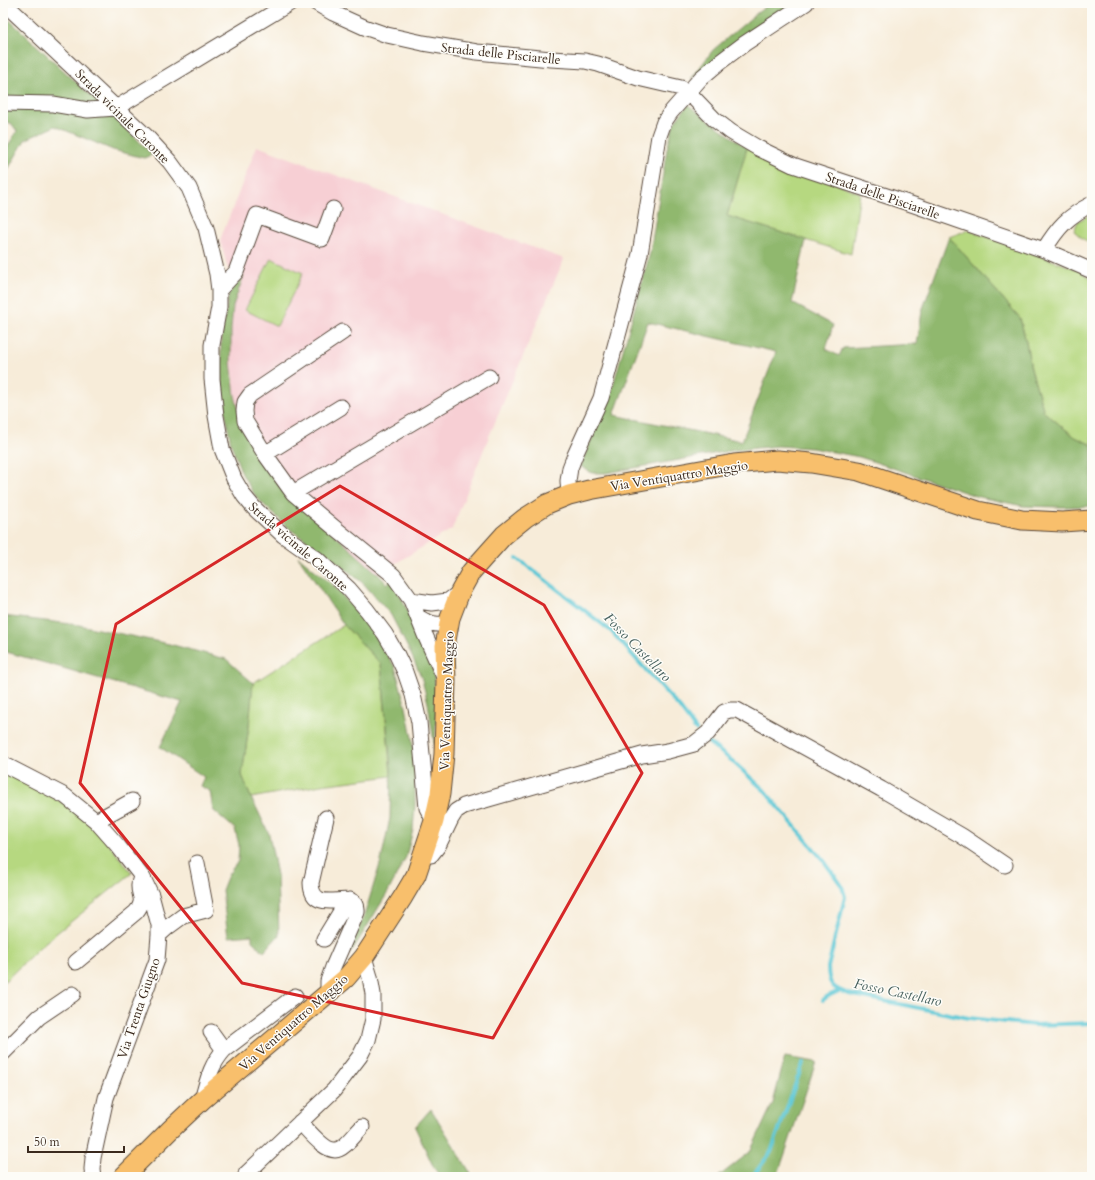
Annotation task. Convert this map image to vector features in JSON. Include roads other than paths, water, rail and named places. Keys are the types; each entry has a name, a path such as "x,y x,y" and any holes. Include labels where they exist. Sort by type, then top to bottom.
{"main road":[{"name":"Via Ventiquattro Maggio","path":"123,1177 202,1100 346,978 364,957 403,898 416,875 434,821 443,777 446,646 449,624 460,592 472,572 504,535 526,518 547,504 569,495 614,485 734,464 777,460 811,463 859,471 978,511 1022,520 1062,522 1092,520"}],"street":[{"name":"Strada vicinale Caronte","path":"4,3 148,137 170,162 189,188 206,228 217,274 220,307 212,345 212,379 216,416 222,449 244,496 254,508 283,535 317,559 349,589 385,634 396,653 406,672 413,695 419,722 426,808 434,821"},
{"path":"3,103 53,104 88,110 116,108 290,3"},
{"name":"Strada delle Pisciarelle","path":"316,3 387,36 477,52 551,60 584,61 598,64 638,78 681,88 688,92 714,119 731,132 758,148 793,165 1044,250 1092,271"},
{"path":"569,495 568,480 570,468 601,398 640,254 660,136 664,122 701,78 720,62 744,44 806,3"},
{"path":"1044,250 1053,235 1065,221 1080,210 1092,204"},
{"path":"219,290 236,272 257,215 322,239 333,209"},
{"path":"343,332 250,395 245,402 245,421 265,454 293,493 336,530 393,575 411,600 446,681"},
{"path":"293,493 488,377"},
{"path":"265,454 341,407"},
{"path":"411,600 432,603 448,601 460,592"},
{"path":"432,603 449,624"},
{"path":"418,617 424,621 438,625 449,624"},
{"path":"422,856 431,855 438,846 456,811 464,806 642,756 694,744 708,733 724,712 737,710 881,789 962,836 1005,865"},
{"name":"Via Trenta Giugno","path":"3,764 65,796 96,821 143,878 151,895 158,925 159,935 156,960 106,1098 93,1158 93,1177"},
{"path":"96,821 132,801"},
{"path":"326,818 311,883 314,895 326,901 335,902 350,900 357,906 357,912 332,967 328,980 328,994"},
{"path":"159,935 183,916 206,910 197,863"},
{"path":"76,962 141,907 142,903 139,883 143,878"},
{"path":"324,939 346,903 350,900"},
{"path":"246,1174 334,1090 360,1056 368,1040 372,1018 373,994 364,957"},
{"path":"3,1053 39,1017 73,994"},
{"path":"202,1100 210,1069 217,1057 224,1050 295,996"},
{"path":"211,1032 224,1050"},
{"path":"300,1122 321,1143 330,1149 335,1150 341,1148 362,1127"}],"waterway":[{"name":"Fosso Castellaro","path":"517,558 611,631 680,708 696,730"},
{"name":"Fosso Castellaro","path":"708,742 731,760 764,790 824,861 842,886 845,897 828,967 830,982 835,988 849,994 969,1018 1034,1025 1092,1023"},
{"path":"823,1000 839,991"},
{"path":"752,1177 771,1152 803,1063"}]}
